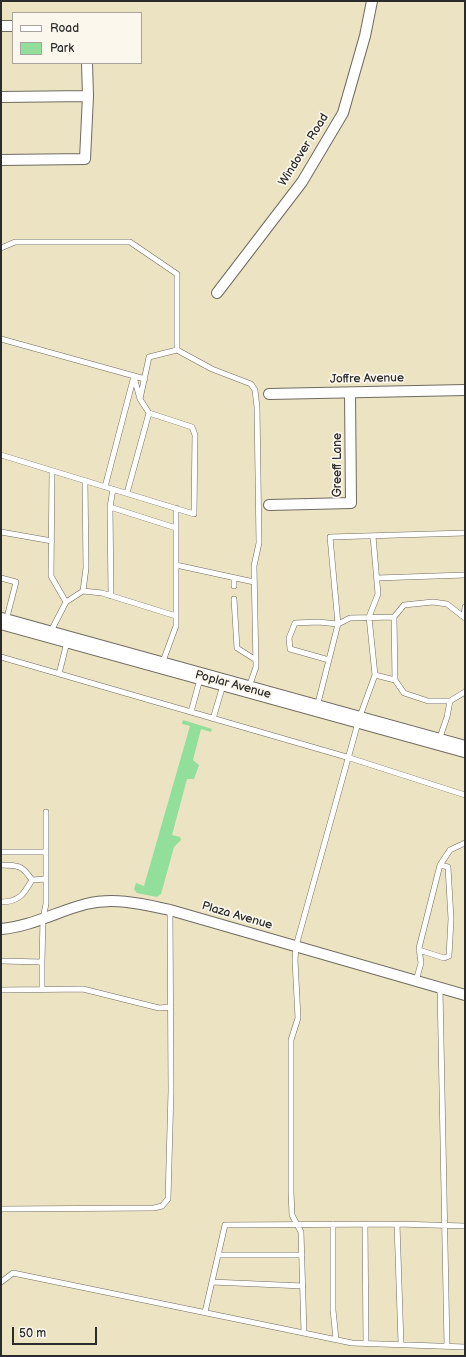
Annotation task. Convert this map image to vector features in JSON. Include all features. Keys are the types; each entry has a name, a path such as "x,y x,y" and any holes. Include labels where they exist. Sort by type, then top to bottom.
{"main road":[{"name":"Poplar Avenue","path":"3,621 465,749"}],"street":[{"name":"Windover Road","path":"217,293 302,182 343,113 365,36 372,1"},
{"path":"1,26 12,26"},
{"path":"1,160 85,159 88,96 87,64"},
{"path":"1,98 88,96"},
{"name":"Joffre Avenue","path":"269,394 465,390"},
{"name":"Greeff Lane","path":"269,505 351,503 350,393"},
{"name":"Plaza Avenue","path":"1,929 43,918 86,904 107,901 135,902 170,910 465,994"}],"lane":[{"path":"1,248 15,242 130,242 142,248 177,274 177,350"},
{"path":"1,339 145,379"},
{"path":"140,399 149,357 177,350 212,369 251,384 255,390 258,407 259,543 254,566 256,667 248,689"},
{"path":"1,455 194,514 195,435 192,427 149,412 140,399 134,376"},
{"path":"105,487 134,376"},
{"path":"127,493 149,412"},
{"path":"52,471 52,576 66,602"},
{"path":"83,591 86,568 85,481"},
{"path":"112,596 110,507 114,490"},
{"path":"110,507 176,528"},
{"path":"162,665 176,626 176,508"},
{"path":"1,532 52,541"},
{"path":"316,708 338,624 330,537 465,533"},
{"path":"304,1333 301,1232 292,1215 291,1040 298,1018 295,960 296,946 350,758 359,719 375,676 369,617 378,594 373,536"},
{"path":"176,565 234,579 254,582"},
{"path":"377,578 465,575"},
{"path":"1,578 16,582 3,621"},
{"path":"234,579 234,586"},
{"path":"50,634 66,602 83,591 112,596 176,616"},
{"path":"234,599 237,648 256,660"},
{"path":"465,618 447,604 433,602 404,605 394,617 395,680 404,693 428,701 450,701 465,692"},
{"path":"465,607 465,618"},
{"path":"329,660 290,649 289,638 295,623 318,622 338,624 350,618 394,617"},
{"path":"59,674 67,639"},
{"path":"1,658 350,758 465,795"},
{"path":"191,712 201,676"},
{"path":"375,676 395,680"},
{"path":"213,719 223,682"},
{"path":"438,741 447,717 450,701"},
{"path":"42,990 43,918 46,904 46,812"},
{"path":"416,981 422,963 419,950 440,865 450,850 465,843"},
{"path":"1,852 46,852"},
{"path":"1,865 12,865 24,868 32,880"},
{"path":"419,950 444,958 449,956 451,919 448,867 440,865"},
{"path":"32,880 46,879"},
{"path":"1,902 10,902 24,894 32,880"},
{"path":"1,1209 154,1208 166,1203 169,1192 171,1007 170,910"},
{"path":"1,961 42,962"},
{"path":"440,988 446,1346"},
{"path":"1,990 83,989 159,1008 171,1007"},
{"path":"333,1224 333,1310 336,1339"},
{"path":"365,1224 366,1343"},
{"path":"397,1224 401,1344"},
{"path":"205,1312 225,1225 397,1224 465,1226"},
{"path":"218,1255 302,1255"},
{"path":"1,1282 14,1273 336,1339 366,1343 465,1347"},
{"path":"212,1282 303,1286"}],"green space":[{"path":"183,720 212,729 211,732 201,729 193,760 199,765 194,779 187,779 172,835 180,837 181,840 174,847 161,894 157,897 137,893 134,889 136,883 144,886 190,726 182,724"}]}
